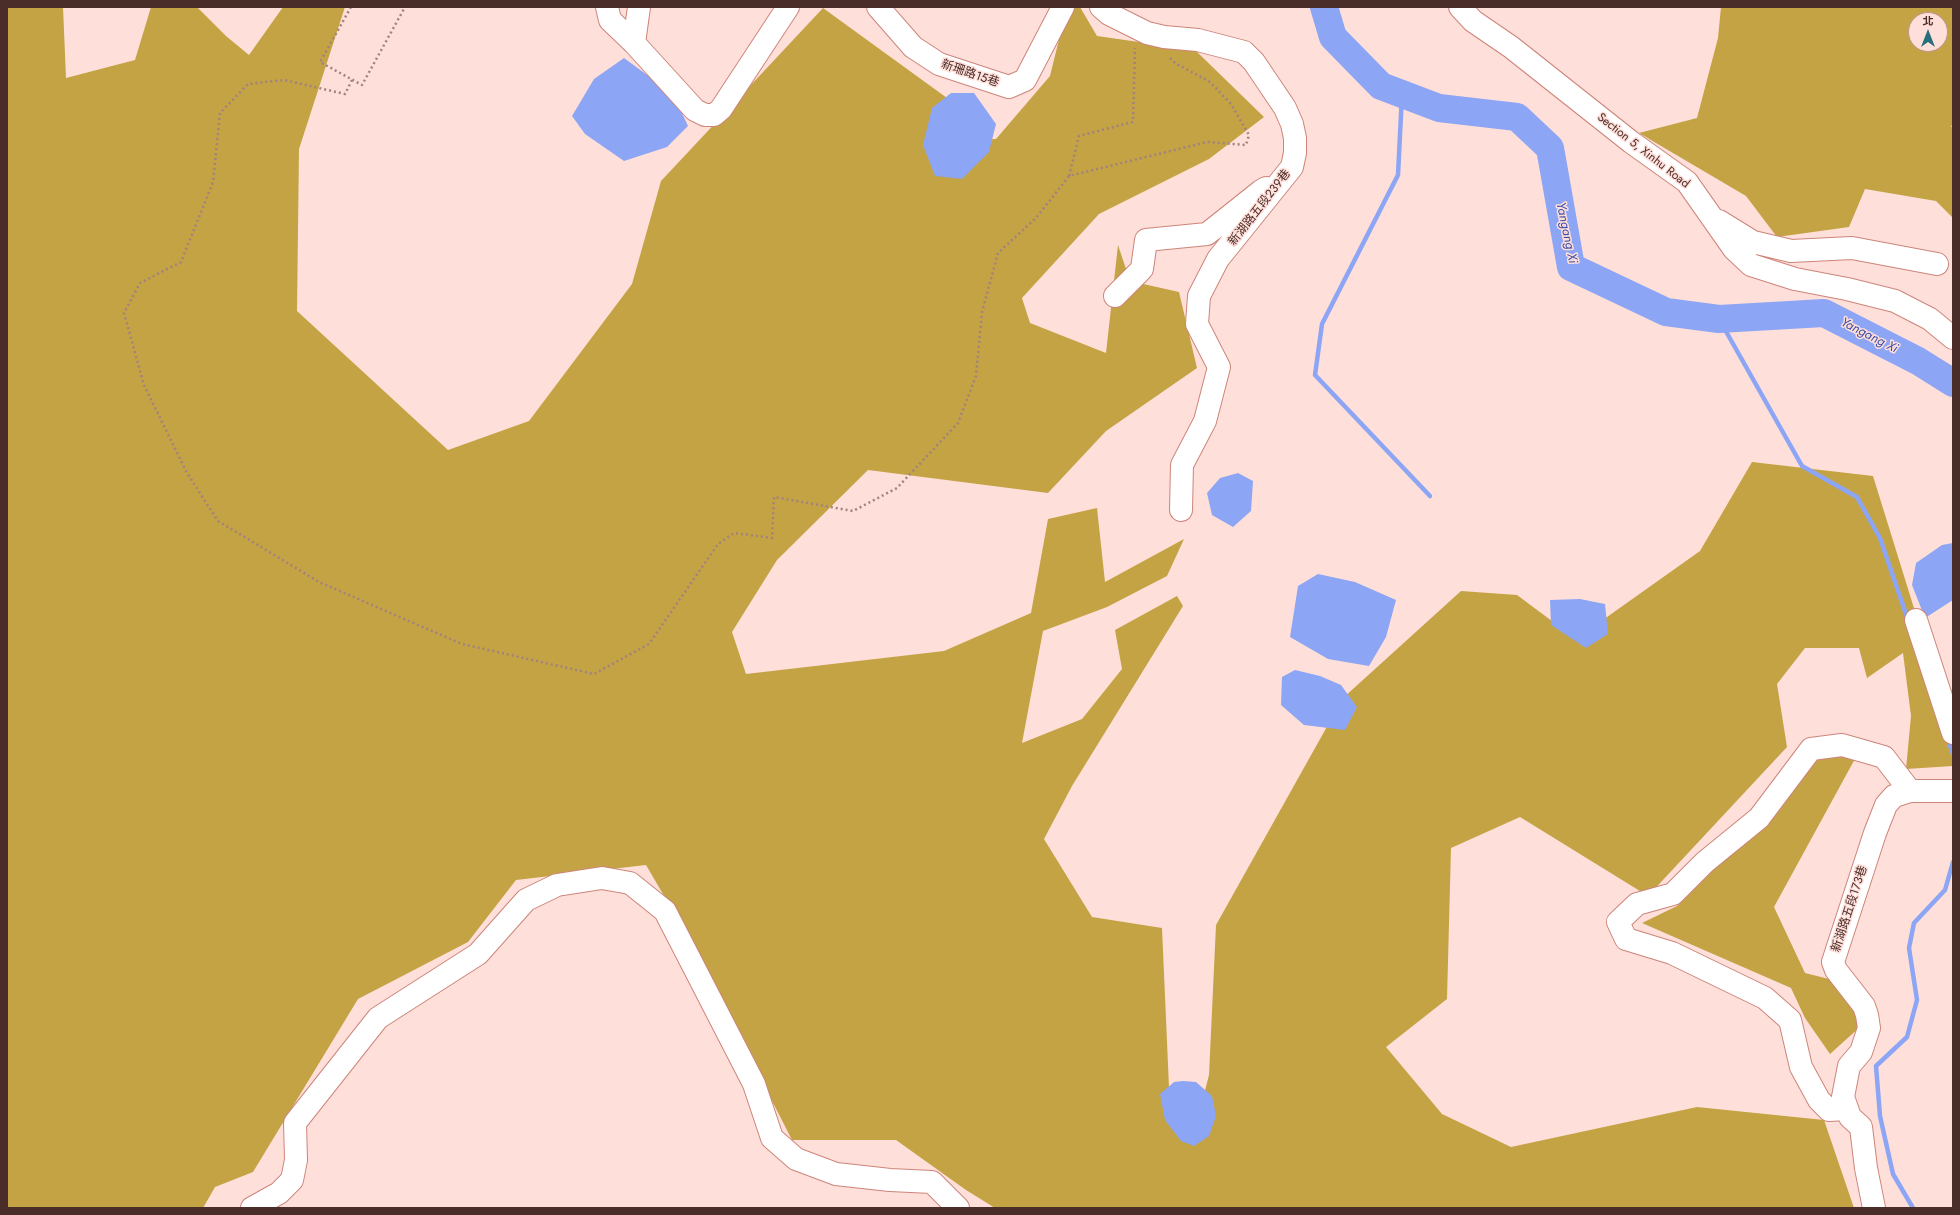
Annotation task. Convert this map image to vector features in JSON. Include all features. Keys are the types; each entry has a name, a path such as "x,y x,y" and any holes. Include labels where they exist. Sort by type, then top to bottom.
{"street":[{"path":"607,7 610,20 634,43 695,110 706,115 714,114 720,109 788,7"},
{"path":"634,43 639,7"},
{"name":"新珊路15巷","path":"878,7 913,47 939,64 1009,87 1025,80 1063,7"},
{"name":"新湖路五段239巷","path":"1101,7 1109,14 1147,33 1164,37 1198,40 1244,52 1254,62 1285,108 1292,124 1295,138 1295,153 1292,167 1218,259 1199,296 1197,324 1219,367 1205,421 1182,465 1181,510"},
{"name":"Section 5, Xinhu Road","path":"1460,7 1473,21 1527,60 1631,142 1687,182 1734,249 1751,265 1795,279 1847,289 1895,301 1930,319 1953,338"},
{"path":"1115,296 1142,270 1146,240 1207,234 1261,191 1283,180"},
{"path":"1713,218 1753,242 1791,251 1852,248 1937,264"},
{"path":"1916,620 1953,733"},
{"path":"1874,1208 1866,1168 1862,1127 1850,1117 1846,1109 1828,1110 1820,1100 1801,1067 1790,1020 1765,998 1672,953 1626,939 1618,922 1637,904 1673,894 1705,862 1759,818 1811,749 1842,745 1884,757 1910,791"},
{"name":"新湖路五段173巷","path":"1846,1109 1843,1097 1849,1066 1861,1052 1869,1028 1864,1006 1836,970 1833,962 1872,840 1886,805 1894,796 1910,791 1953,791"},
{"path":"252,1208 279,1193 292,1180 296,1160 295,1123 378,1018 478,954 526,900 557,885 602,878 630,883 665,911 754,1084 772,1138 796,1158 836,1174 890,1180 932,1182 958,1208"}],"path":[{"path":"351,7 320,62 362,85 405,7"},
{"path":"352,80 345,94 284,80 248,84 220,114 213,182 181,262 140,283 124,313 144,385 187,472 218,521 319,582 462,644 594,674 649,644 718,544 734,533 772,538 774,497 854,512 897,488 958,423 976,376 982,312 998,253 1036,218 1069,176 1079,136 1133,122 1135,27"},
{"path":"1069,176 1208,142 1246,145 1249,135 1231,104 1210,82 1175,63 1166,53"}],"shaded area":[{"path":"7,7 63,7 66,78 135,60 151,7 197,7 226,36 249,55 283,7 345,7 299,149 297,311 448,450 529,421 632,284 661,181 823,8 947,98 952,141 996,139 1050,76 1067,7 1080,7 1097,36 1195,50 1264,117 1209,159 1099,214 1022,298 1030,323 1106,353 1118,245 1130,281 1179,292 1197,368 1106,431 1048,493 868,470 777,560 732,632 746,674 944,651 1031,613 1048,519 1097,508 1105,582 1184,539 1167,576 1107,607 1043,631 1022,743 1082,719 1122,669 1115,630 1177,596 1183,606 1072,786 1044,839 1092,917 1162,928 1170,1110 1196,1126 1209,1075 1216,925 1343,698 1461,591 1517,595 1576,639 1700,551 1752,462 1873,476 1953,734 1953,766 1906,769 1911,716 1903,653 1867,678 1859,648 1805,648 1777,684 1787,747 1648,896 1520,817 1451,848 1447,999 1386,1047 1442,1114 1511,1147 1697,1107 1824,1120 1854,1208 995,1208 966,1190 896,1140 792,1140 691,942 646,865 516,880 468,942 358,999 253,1172 215,1187 203,1208 7,1208"},
{"path":"1721,7 1953,7 1953,125 1951,126 1953,129 1953,218 1936,201 1865,189 1849,227 1777,237 1746,196 1639,133 1697,118 1718,38"},
{"path":"1814,747 1856,757 1774,907 1805,973 1861,987 1861,1026 1830,1054 1805,1018 1791,988 1642,923 1677,906 1762,820"}],"water":[{"path":"624,58 673,94 688,126 667,147 624,161 585,134 572,116 594,79"},
{"path":"951,93 974,93 996,124 989,152 962,179 935,176 923,145 932,108"},
{"path":"1238,473 1253,481 1251,511 1233,527 1212,515 1207,493 1220,478"},
{"path":"1953,543 1953,600 1925,618 1912,585 1916,563 1942,545"},
{"path":"1318,574 1355,582 1396,600 1386,637 1369,666 1328,659 1290,637 1298,586"},
{"path":"1580,599 1605,604 1608,634 1586,648 1551,625 1550,600"},
{"path":"1295,670 1320,676 1341,685 1357,707 1345,730 1304,725 1281,705 1282,677"},
{"path":"1174,1082 1196,1082 1212,1096 1216,1116 1209,1136 1194,1146 1181,1141 1165,1120 1160,1094"}],"waterway":[{"name":"Yangang Xi","path":"1324,7 1333,37 1381,86 1439,108 1517,117 1550,148 1571,267 1666,312 1719,319 1824,313 1918,361 1953,383"},
{"path":"1402,94 1398,175 1322,324 1315,375 1430,496"},
{"path":"1719,319 1802,466 1857,497 1880,538 1908,620"},
{"path":"1948,739 1953,754"},
{"path":"1913,1208 1893,1174 1880,1116 1876,1066 1907,1037 1917,1000 1909,948 1914,923 1945,890 1953,862"}]}
